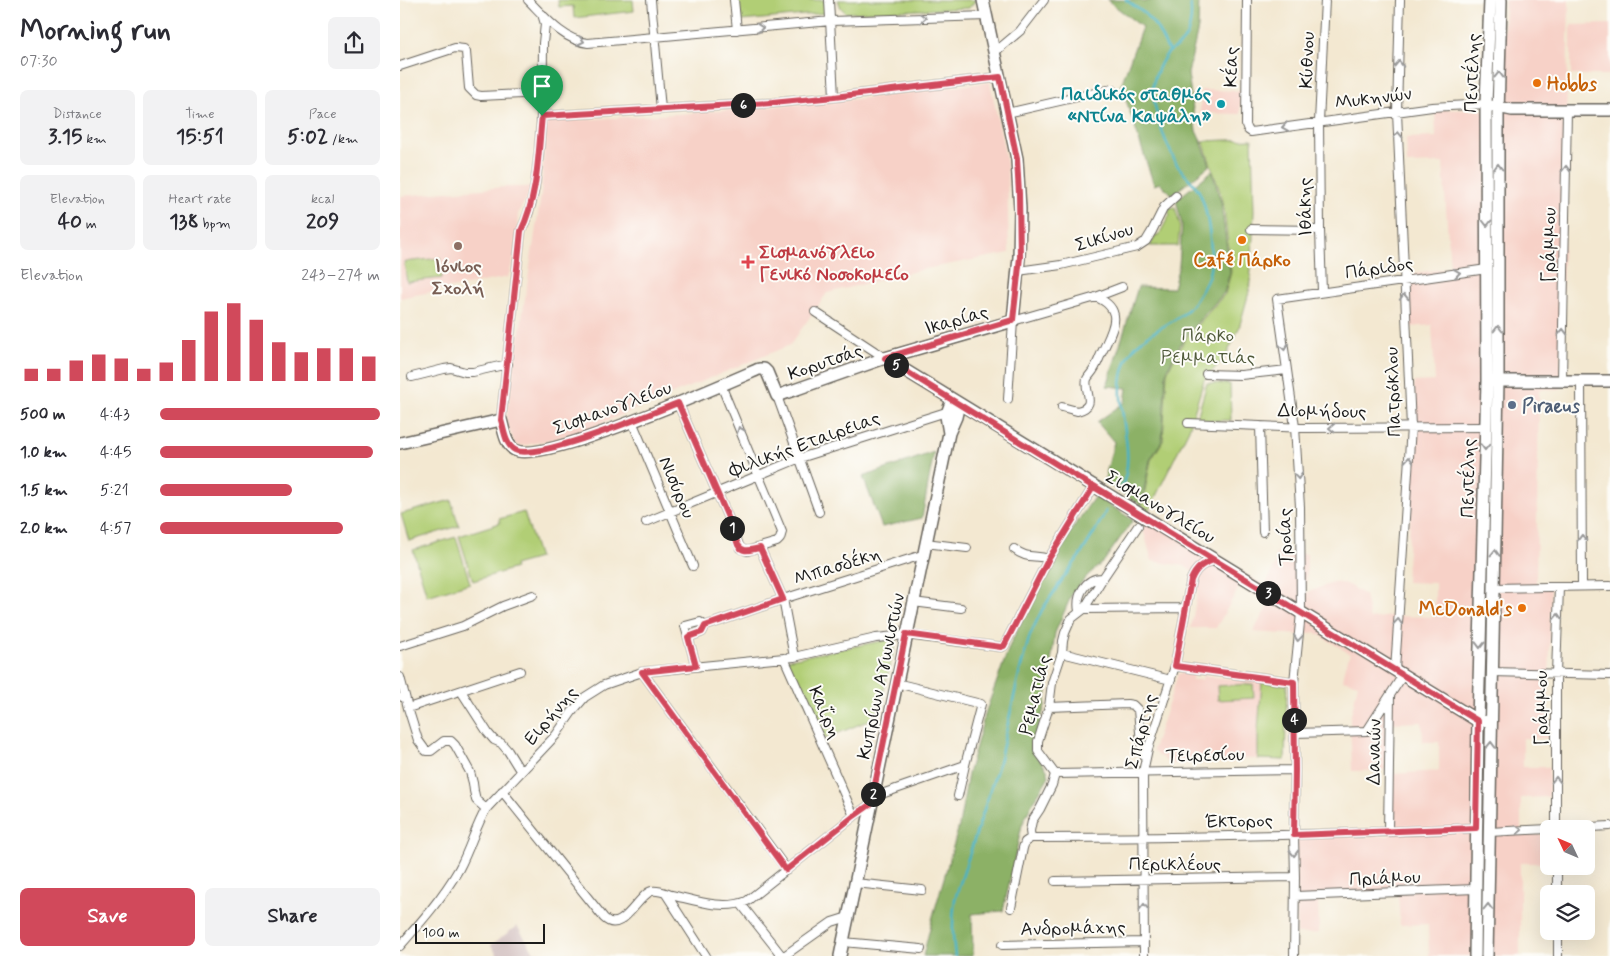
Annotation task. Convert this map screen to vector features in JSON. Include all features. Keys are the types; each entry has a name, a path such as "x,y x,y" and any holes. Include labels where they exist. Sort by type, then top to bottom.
{"street":[{"path":"528,0 568,37 577,42 588,44 831,21 987,16"},
{"path":"651,0 661,109"},
{"path":"734,0 737,30"},
{"path":"829,0 834,97"},
{"path":"983,0 1017,159 1020,208 1018,271 1008,399"},
{"path":"994,52 1020,31 1044,0"},
{"name":"Κέας","path":"1247,0 1246,125 1251,132"},
{"name":"Κύθνου","path":"1319,122 1324,0"},
{"name":"Πατρόκλου","path":"1399,673 1411,427 1397,112 1400,0"},
{"name":"Πεντέλης","path":"1475,956 1478,721 1486,427 1494,380 1487,269 1486,104 1490,0"},
{"name":"Πεντέλης","path":"1487,956 1494,588 1494,380 1501,0"},
{"path":"400,443 501,420 521,231 531,209 536,183 542,116 543,43 545,33 542,14"},
{"path":"400,66 460,48 466,52 469,88 476,94 481,96 542,92"},
{"path":"542,116 772,103 1000,77"},
{"path":"1006,113 1112,89"},
{"name":"Μυκηνών","path":"1251,132 1432,107 1486,104 1498,108 1610,110"},
{"name":"Γράμμου","path":"1562,380 1567,110"},
{"name":"Ιθάκης","path":"1319,122 1322,292"},
{"name":"Σικίνου","path":"1018,271 1062,265 1137,247 1146,240 1164,207 1176,196"},
{"path":"1250,229 1320,230"},
{"name":"Πάριδος","path":"1277,299 1487,269"},
{"name":"Ικαρίας","path":"885,358 1096,297 1122,287"},
{"path":"1062,407 1077,411 1089,402 1087,380 1094,370 1114,327 1115,318 1112,310 1104,300 1096,297"},
{"name":"Τροίας","path":"1277,299 1295,427 1300,507 1300,613 1294,682 1294,956"},
{"name":"Σισμανογλείου","path":"815,312 885,358 1094,486 1142,522 1214,560 1478,721 1491,722"},
{"name":"Κορυτσάς","path":"777,396 885,358"},
{"path":"412,378 450,368 473,372 508,364"},
{"name":"Σισμανογλείου","path":"501,420 510,446 520,452 573,443 678,403 761,368 767,372 777,396"},
{"path":"1206,374 1241,375 1287,370"},
{"path":"1494,380 1610,381"},
{"path":"1581,381 1582,586"},
{"path":"678,403 740,548 747,551 777,542 782,532 721,385"},
{"path":"777,396 819,512"},
{"path":"946,412 956,402"},
{"name":"Κυπρίων Αγωνιστών","path":"840,956 922,555 950,429 956,417 956,402"},
{"name":"Κυπρίων Αγωνιστών","path":"946,412 946,421 950,429"},
{"name":"Φιλικής Εταιρειας","path":"646,522 800,458 946,412"},
{"path":"950,429 960,420 977,415"},
{"name":"Νισύρου","path":"632,421 693,566"},
{"name":"Διομήδους","path":"1188,424 1295,427 1486,427"},
{"path":"1260,426 1263,532"},
{"path":"1014,549 1022,555 1042,556 1049,559 1094,486"},
{"name":"Ρεματιάς","path":"1055,774 1038,751 1038,741 1048,707 1052,683 1062,653 1062,641 1071,619 1081,610 1142,522"},
{"path":"925,543 967,548"},
{"path":"760,548 783,599 794,657"},
{"name":"Μπασδέκη","path":"705,626 700,622 685,626 688,637 702,632 705,626 922,555"},
{"name":"Ειρήνης","path":"400,946 454,878 466,855 478,822 486,809 556,735 572,712 586,697 604,685 642,672 794,657 876,638 906,634 1001,647 1004,646 1049,559"},
{"name":"Σπάρτης","path":"1144,956 1143,772 1145,760 1175,666 1191,580 1200,566 1214,560"},
{"path":"1494,588 1610,586"},
{"name":"Γράμμου","path":"1556,820 1556,674 1559,587"},
{"path":"400,646 463,626 503,606 533,596"},
{"path":"913,602 962,608"},
{"path":"1081,610 1186,608"},
{"path":"688,637 696,666"},
{"path":"1062,653 1171,680"},
{"name":"Καΐρη","path":"784,658 854,816"},
{"path":"1175,666 1294,682"},
{"path":"408,708 520,671"},
{"path":"642,672 786,870"},
{"path":"1492,672 1610,675"},
{"name":"Δαναών","path":"1388,832 1390,694 1399,673"},
{"path":"400,678 402,697 408,708 418,740 426,751 431,751 444,741 451,742 456,746 470,772 476,800 486,809"},
{"path":"896,683 981,704 958,796"},
{"path":"461,691 488,733 508,750 521,772"},
{"path":"1294,733 1367,731 1390,694"},
{"path":"1048,707 1134,705 1138,710 1141,743 1145,760"},
{"path":"502,791 607,921 611,922 623,919 646,894 654,891 710,903 741,904 872,801 965,765"},
{"name":"Τειρεσίου","path":"1055,774 1295,770"},
{"path":"1011,908 1022,848 1025,842 1032,838 1030,832 1032,821 1048,793 1055,774"},
{"path":"1595,827 1610,826"},
{"name":"Έκτορος","path":"1032,838 1294,835 1476,828"},
{"path":"1489,832 1540,829"},
{"name":"Περικλέους","path":"1055,881 1295,877"},
{"path":"855,883 922,890"},
{"name":"Πριάμου","path":"1295,896 1476,889"},
{"path":"666,894 706,956"},
{"path":"741,904 783,956 832,922 848,916"},
{"path":"1558,940 1558,956"},
{"path":"842,942 921,949"},
{"name":"Ανδρομάχης","path":"1002,945 1144,942"}],"shaded area":[{"path":"1505,0 1569,0 1560,389 1539,389 1536,583 1551,583 1548,738 1523,738 1523,767 1549,767 1549,797 1521,798 1521,835 1540,834 1540,863 1520,863 1520,956 1429,956 1428,924 1400,925 1398,895 1318,898 1319,933 1297,934 1296,838 1390,836 1391,774 1439,771 1439,742 1423,742 1422,722 1387,723 1385,770 1352,771 1350,719 1358,684 1343,680 1350,654 1315,632 1303,635 1253,632 1269,604 1240,586 1216,628 1191,628 1200,577 1185,566 1152,561 1142,525 1149,515 1265,586 1275,565 1276,552 1307,554 1306,593 1335,582 1348,585 1365,595 1370,619 1391,616 1435,617 1435,583 1406,582 1416,428 1414,382 1435,381 1432,325 1411,327 1408,274 1450,268 1443,163 1407,164 1406,138 1436,137 1435,109 1502,111"},
{"path":"1610,24 1610,75 1571,75 1571,25"},
{"name":"Σισμανόγλειο Γενικό Νοσοκομείο","path":"990,82 1007,164 1009,253 920,270 827,293 790,345 578,433 522,446 515,444 506,421 541,195 546,122 830,102"},
{"path":"1201,90 1241,91 1240,114 1200,113"},
{"name":"Ιόνιος Σχολή","path":"505,187 532,187 518,214 515,255 508,277 400,298 400,196"},
{"path":"1178,674 1193,675 1192,680 1202,680 1203,676 1262,682 1258,729 1258,759 1235,759 1232,763 1169,764 1162,757 1158,756 1153,750"},
{"path":"517,926 537,956 498,956 491,945"}],"green space":[{"path":"558,0 633,0 634,11 574,18 573,6 559,7"},
{"path":"738,0 825,0 826,13 741,21"},
{"path":"838,0 976,0 969,8 846,13 841,8"},
{"path":"1107,0 1140,0 1143,2 1153,0 1199,0 1198,28 1188,74 1196,131 1210,165 1172,195 1160,183 1154,185 1121,85 1142,27"},
{"name":"Πάρκο Ρεμματιάς","path":"1252,139 1254,211 1252,259 1249,292 1239,328 1226,356 1204,380 1189,429 1147,514 1142,506 1151,460 1163,441 1167,373 1188,335 1225,294 1231,272 1223,201 1203,141"},
{"path":"1212,171 1221,202 1230,272 1224,293 1187,334 1175,353 1166,373 1162,441 1150,460 1141,505 1104,482 1114,442 1097,422 1125,402 1127,388 1107,386 1138,287 1173,288 1179,265 1182,225 1176,200"},
{"path":"1175,207 1180,225 1178,246 1150,246 1156,235 1159,235 1170,214 1168,212 1170,208"},
{"path":"440,258 442,278 407,282 404,262"},
{"path":"1207,383 1230,384 1231,420 1196,421"},
{"path":"934,452 922,518 882,527 863,477"},
{"path":"1095,496 1133,520 1104,561 1088,575 1072,594 1055,633 1045,706 1033,743 1035,752 1049,776 1022,825 1003,911 972,914 973,956 923,956 959,826 968,774 986,711 1010,645 1051,560"},
{"path":"451,500 459,526 409,541 401,514"},
{"path":"524,512 539,558 514,565 515,568 473,581 459,536 500,523 499,519"},
{"path":"456,537 470,583 427,596 413,550"},
{"path":"897,638 877,717 824,739 785,660"},
{"path":"1262,682 1287,685 1285,760 1258,759 1258,729"},
{"path":"1253,684 1254,698 1218,700 1217,686"}],"waterway":[{"path":"1126,0 1144,13 1157,28 1169,52"},
{"path":"1121,488 1126,474 1127,459 1121,383 1128,357 1140,342 1187,311 1200,293 1210,271 1210,233 1201,196 1197,188 1177,165 1167,144 1160,126 1153,89 1156,75 1163,59 1169,52 1181,44 1189,31 1191,21 1190,0"},
{"path":"955,956 953,941 955,899 999,763 1030,635 1042,610 1081,554 1106,511"}],"place":[{"name":"Hobbs","path":"1537,83"},
{"name":"Παιδικός σταθμός «Ντίνα Καψάλη»","path":"1221,104"},
{"name":"Café Πάρκο","path":"1242,240"},
{"name":"Ιόνιος Σχολή","path":"458,246"},
{"name":"Σισμανόγλειο Γενικό Νοσοκομείο","path":"748,262"},
{"name":"Piraeus","path":"1512,405"},
{"name":"McDonald's","path":"1522,608"}],"route":[{"path":"542,116 536,183 531,209 521,231 501,420 505,435 510,446 516,451 539,450 573,443 678,403 730,522 738,545 745,551 760,548 783,599 705,626 702,632 688,637 696,666 642,672 786,870 871,804 906,634 1004,646 1048,560 1094,486 1478,721 1476,828 1294,835 1294,682 1175,666 1191,580 1200,566 1214,560 1115,499 959,404 885,358 1013,320 1020,257 1020,208 1017,159 1000,77 772,103 542,116"}]}
